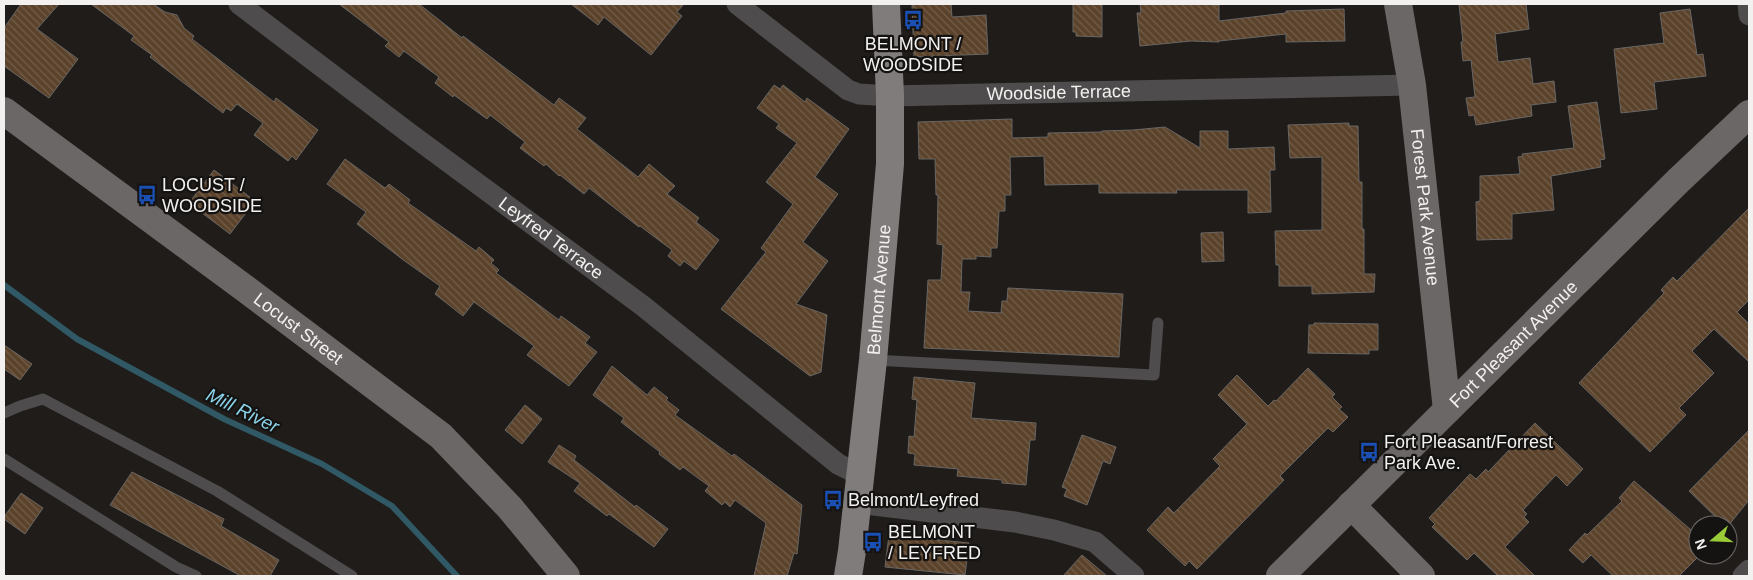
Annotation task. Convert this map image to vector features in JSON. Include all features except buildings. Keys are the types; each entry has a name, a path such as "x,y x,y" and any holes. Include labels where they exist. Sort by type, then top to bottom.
{"main road":[{"name":"Belmont Avenue","path":"848,576 873,360 890,164 890,96 886,4"}],"street":[{"name":"Leyfred Terrace","path":"239,4 401,127 643,306 838,464 860,475"},
{"name":"Woodside Terrace","path":"737,4 848,90 859,94 890,96 1412,85"},
{"name":"Forest Park Avenue","path":"1398,4 1412,85 1447,410"},
{"path":"1748,4 1749,15"},
{"name":"Locust Street","path":"4,111 259,298 441,436 510,508 566,576"},
{"name":"Fort Pleasant Avenue","path":"1280,576 1678,181 1749,114"},
{"path":"857,503 1015,522 1054,530 1095,542 1134,576"},
{"path":"1351,505 1420,576"},
{"path":"1743,576 1749,570"}],"lane":[{"path":"873,360 1154,375 1158,323"},
{"path":"4,413 43,399 217,491 352,576"},
{"path":"4,459 176,567 196,576"}],"waterway":[{"name":"Mill River","path":"4,285 77,339 224,419 322,464 392,506 457,576"}],"place":[{"name":"BELMONT / WOODSIDE","path":"913,20"},
{"name":"LOCUST / WOODSIDE","path":"147,195"},
{"name":"Fort Pleasant/Forrest Park Ave.","path":"1369,452"},
{"name":"Belmont/Leyfred","path":"833,500"},
{"name":"BELMONT / LEYFRED","path":"873,542"}]}
